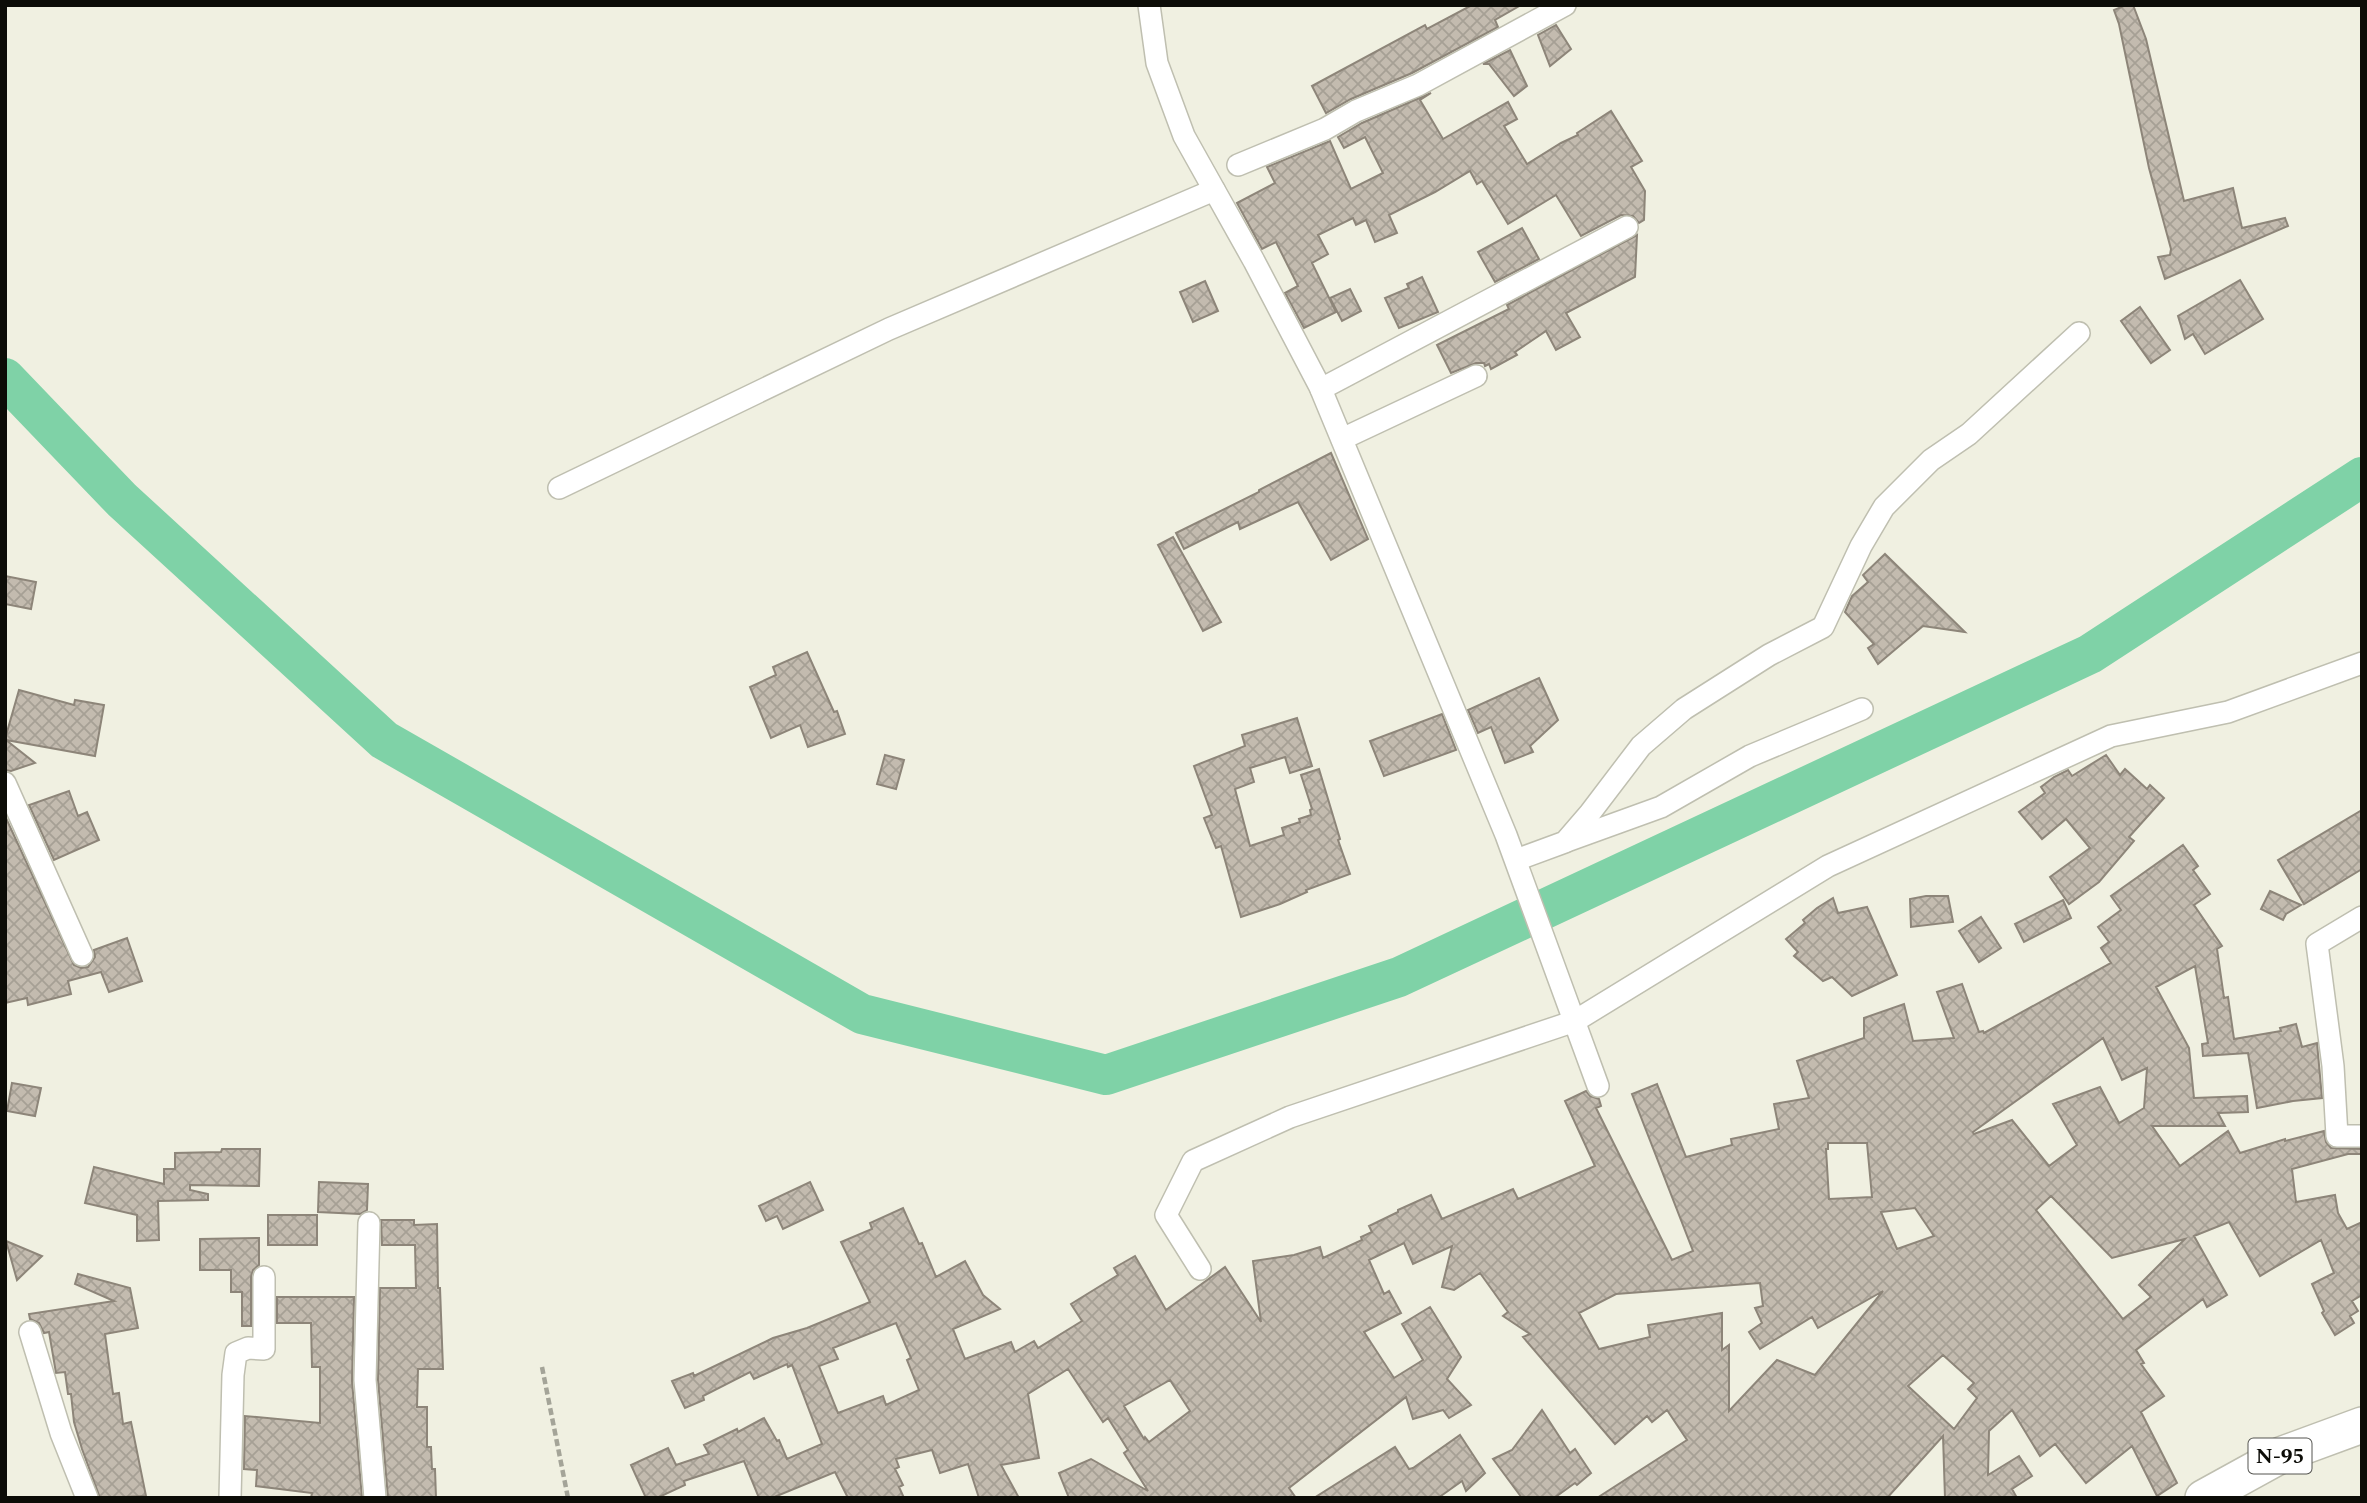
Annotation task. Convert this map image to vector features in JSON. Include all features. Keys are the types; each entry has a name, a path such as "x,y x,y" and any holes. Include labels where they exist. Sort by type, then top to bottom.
{"highway":[{"name":"N-95","path":"2203,1498 2283,1454 2362,1425"}],"street":[{"path":"1149,5 1157,63 1184,136 1321,389 1516,860 1598,1086"},
{"path":"1238,165 1325,129 1356,111 1418,85 1565,5"},
{"path":"559,488 889,329 1214,190"},
{"path":"1321,389 1627,227"},
{"path":"1565,842 1641,746 1684,709 1769,655 1823,627 1861,546 1884,507 1931,460 1969,434 2079,333"},
{"path":"1342,439 1476,376"},
{"path":"1200,1269 1166,1215 1193,1161 1290,1117 1575,1021 1828,866 2111,736 2228,712 2362,663"},
{"path":"1516,860 1661,807 1750,756 1862,709"},
{"path":"5,783 82,955"},
{"path":"2362,917 2317,944 2333,1066 2337,1136 2362,1136"},
{"path":"369,1223 365,1380 375,1498"},
{"path":"230,1498 236,1353 248,1348 264,1349 264,1277"},
{"path":"30,1332 61,1433 88,1498"}],"path":[{"path":"542,1367 568,1498"}],"building":[{"path":"1472,5 1521,5 1495,20 1498,27 1412,73 1351,99 1326,113 1312,86 1425,25 1427,29"},
{"path":"2133,5 2146,39 2184,201 2233,188 2242,228 2285,218 2288,226 2165,279 2158,257 2170,255 2171,249 2149,168 2114,10"},
{"path":"1556,25 1571,49 1550,66 1538,35"},
{"path":"1510,50 1527,86 1514,96 1489,64 1483,64"},
{"path":"1431,93 1420,100 1443,139 1508,102 1517,119 1504,126 1527,164 1578,135 1577,133 1611,111 1642,161 1631,167 1645,191 1644,220 1639,223 1633,216 1621,215 1581,236 1556,195 1508,224 1482,181 1477,184 1470,171 1389,215 1397,233 1375,242 1366,220 1356,225 1353,218 1318,235 1328,254 1312,263 1336,312 1304,328 1285,293 1298,286 1276,242 1262,249 1237,203 1275,183 1267,167 1330,141 1351,189 1383,173 1365,137 1344,148 1338,137 1362,123"},
{"path":"1522,228 1539,259 1495,282 1478,252"},
{"path":"1637,235 1635,277 1566,313 1580,337 1556,350 1546,331 1515,352 1517,355 1491,369 1489,364 1485,366 1484,363 1476,363 1451,373 1437,345 1509,309 1507,305"},
{"path":"1422,277 1438,312 1399,328 1385,298 1409,288 1407,284"},
{"path":"2240,280 2263,319 2205,354 2193,334 2185,339 2178,316"},
{"path":"1205,281 1218,311 1193,322 1180,292"},
{"path":"1350,289 1361,311 1342,321 1330,298"},
{"path":"2140,307 2170,350 2151,363 2121,321"},
{"path":"1331,453 1368,539 1331,560 1298,502 1240,529 1238,522 1184,549 1176,533"},
{"path":"1173,537 1221,622 1203,631 1158,545"},
{"path":"1885,554 1965,632 1923,626 1878,664 1868,648 1874,644 1845,612 1852,596 1868,582 1863,575"},
{"path":"5,576 36,582 31,609 5,604"},
{"path":"807,652 834,712 837,711 845,734 808,747 800,725 771,738 750,687 776,675 773,667"},
{"path":"1539,678 1558,720 1530,746 1533,752 1505,763 1491,727 1478,733 1468,710"},
{"path":"19,690 74,705 75,700 104,705 95,756 6,740 35,763 11,771 5,770 5,739"},
{"path":"1442,714 1456,750 1384,776 1370,741"},
{"path":"1297,718 1312,766 1290,773 1285,757 1250,768 1254,782 1235,789 1250,846 1284,835 1282,828 1311,815 1312,809 1301,775 1319,769 1350,874 1306,890 1307,892 1280,904 1241,917 1221,846 1216,848 1204,818 1212,815 1194,766 1245,746 1242,735"},
{"path":"885,755 904,760 896,789 877,784"},
{"path":"2106,755 2120,775 2125,769 2147,789 2150,785 2164,798 2129,837 2134,841 2099,882 2069,904 2050,877 2090,848 2066,819 2042,839 2019,812 2045,793 2041,787 2054,777 2068,770 2072,776"},
{"path":"69,791 78,816 87,812 99,840 54,860 29,805"},
{"path":"2362,810 2362,869 2304,904 2278,860"},
{"path":"5,816 74,965 88,967 95,957 94,950 127,938 142,981 109,992 101,972 68,981 71,994 28,1005 27,998 5,1003"},
{"path":"2183,845 2198,866 2193,870 2210,894 2194,905 2222,946 2217,949 2224,998 2228,997 2234,1039 2281,1031 2280,1028 2296,1024 2302,1047 2317,1043 2322,1098 2257,1108 2248,1053 2203,1056 2202,1044 2208,1043 2195,966 2156,987 2189,1048 2194,1098 2247,1096 2248,1112 2218,1113 2225,1126 2152,1126 2180,1166 2228,1131 2240,1153 2285,1139 2324,1131 2326,1142 2331,1148 2362,1149 2362,1154 2348,1154 2292,1169 2296,1202 2335,1195 2338,1213 2347,1229 2362,1222 2362,1295 2352,1301 2358,1311 2350,1316 2354,1323 2335,1335 2322,1313 2324,1311 2312,1284 2334,1273 2321,1240 2260,1276 2229,1222 2194,1236 2227,1295 2207,1307 2203,1299 2136,1350 2144,1363 2141,1364 2164,1396 2141,1412 2177,1483 2157,1496 2132,1446 2086,1483 2055,1444 2040,1456 2012,1410 1989,1431 1988,1475 2019,1456 2032,1476 2012,1489 2017,1498 1945,1498 1943,1436 1887,1498 1597,1498 1687,1440 1667,1410 1652,1422 1647,1416 1615,1444 1523,1337 1530,1334 1503,1316 1508,1312 1480,1273 1454,1290 1442,1287 1452,1246 1413,1264 1404,1243 1369,1260 1384,1294 1389,1291 1401,1313 1364,1332 1394,1378 1423,1360 1402,1324 1430,1307 1461,1357 1447,1379 1471,1405 1449,1418 1443,1410 1413,1419 1406,1397 1289,1488 1296,1498 1069,1498 1059,1473 1091,1459 1148,1491 1124,1453 1128,1450 1108,1418 1103,1422 1068,1369 1028,1394 1039,1458 1001,1465 1019,1498 979,1498 968,1464 940,1473 932,1450 896,1459 899,1467 895,1469 903,1485 899,1487 904,1498 848,1498 835,1472 772,1498 759,1498 744,1461 684,1481 685,1485 657,1498 646,1498 631,1465 668,1448 676,1465 709,1454 704,1445 764,1418 777,1441 779,1440 787,1459 822,1444 792,1365 788,1367 787,1364 754,1379 750,1372 703,1396 704,1400 685,1408 672,1381 693,1373 694,1376 773,1338 807,1328 870,1302 841,1242 872,1229 870,1223 903,1208 936,1277 965,1261 983,1295 1000,1309 953,1329 965,1359 1011,1342 1015,1352 1034,1341 1038,1348 1082,1321 1071,1304 1118,1275 1114,1268 1135,1256 1166,1310 1225,1267 1261,1322 1253,1261 1294,1255 1320,1247 1323,1258 1362,1240 1361,1237 1372,1232 1369,1226 1431,1195 1442,1219 1513,1189 1518,1199 1595,1166 1565,1101 1586,1091 1590,1096 1599,1099 1601,1106 1596,1108 1672,1260 1693,1251 1632,1094 1657,1084 1686,1157 1732,1145 1731,1139 1779,1129 1774,1104 1809,1098 1797,1061 1864,1038 1864,1018 1904,1004 1913,1041 1954,1038 1937,992 1962,984 1979,1032 1984,1033 2111,963 2101,948 2109,942 2098,927 2121,910 2111,896","holes":["2103,1038 2122,1080 2147,1068 2144,1108 2119,1123 2100,1087 2053,1104 2077,1145 2049,1166 2012,1120 1974,1134 1973,1132","1828,1143 1867,1143 1872,1197 1829,1199 1826,1149","2051,1196 2112,1258 2185,1239 2139,1285 2151,1297 2123,1319 2036,1210","1915,1208 1934,1236 1897,1249 1881,1212","1760,1283 1763,1306 1755,1308 1762,1323 1749,1332 1760,1349 1812,1317 1818,1328 1883,1291 1815,1375 1777,1360 1729,1411 1729,1345 1722,1350 1722,1313 1648,1325 1650,1337 1599,1349 1579,1313 1616,1294","896,1323 911,1358 907,1360 919,1390 886,1405 883,1396 838,1413 819,1366 838,1359 833,1348","1943,1355 1974,1383 1968,1389 1977,1398 1954,1429 1908,1386","1170,1380 1190,1411 1149,1442 1145,1437 1144,1439 1124,1406"]},
{"path":"2270,891 2301,905 2286,914 2283,920 2261,909"},
{"path":"1948,896 1953,922 1911,927 1910,899"},
{"path":"1833,898 1838,913 1867,907 1897,975 1852,996 1832,977 1823,981 1794,956 1798,952 1786,939 1805,923 1803,920"},
{"path":"2063,900 2071,918 2024,942 2015,924"},
{"path":"1981,917 2001,948 1979,962 1959,931"},
{"path":"12,1083 41,1088 35,1116 7,1111"},
{"path":"222,1149 260,1149 259,1186 190,1185 190,1190 208,1194 208,1200 158,1201 159,1240 137,1241 137,1215 85,1203 94,1167 164,1184 164,1169 175,1169 175,1153 221,1152"},
{"path":"319,1182 368,1184 367,1210 360,1214 318,1212"},
{"path":"810,1182 823,1210 783,1229 777,1216 766,1221 759,1206"},
{"path":"268,1215 317,1215 317,1245 268,1245"},
{"path":"381,1220 414,1220 414,1225 437,1224 443,1369 418,1369 417,1407 427,1407 427,1447 431,1447 432,1469 435,1469 436,1498 388,1498 378,1380 380,1288 416,1288 415,1245 382,1245"},
{"path":"259,1238 259,1265 253,1270 251,1277 251,1326 242,1326 242,1292 231,1292 231,1270 200,1270 200,1239"},
{"path":"6,1241 42,1256 17,1280"},
{"path":"78,1274 130,1288 138,1328 105,1334 113,1394 119,1393 123,1424 131,1422 146,1496 100,1498 74,1422 65,1372 56,1373 49,1332 44,1333 39,1323 30,1319 29,1314 114,1301 75,1284"},
{"path":"277,1297 354,1297 352,1381 362,1498 311,1498 312,1493 256,1486 257,1470 244,1469 245,1416 320,1423 320,1367 312,1367 311,1323 277,1323"},
{"path":"1542,1410 1570,1453 1575,1449 1591,1473 1577,1485 1575,1483 1554,1498 1522,1498 1493,1459 1512,1450"},
{"path":"1460,1435 1485,1473 1466,1491 1462,1481 1438,1498 1314,1498 1395,1447 1409,1469"}],"waterway":[{"path":"5,378 122,500 384,740 862,1014 1106,1075 1399,977 2090,654 2362,477"}]}
